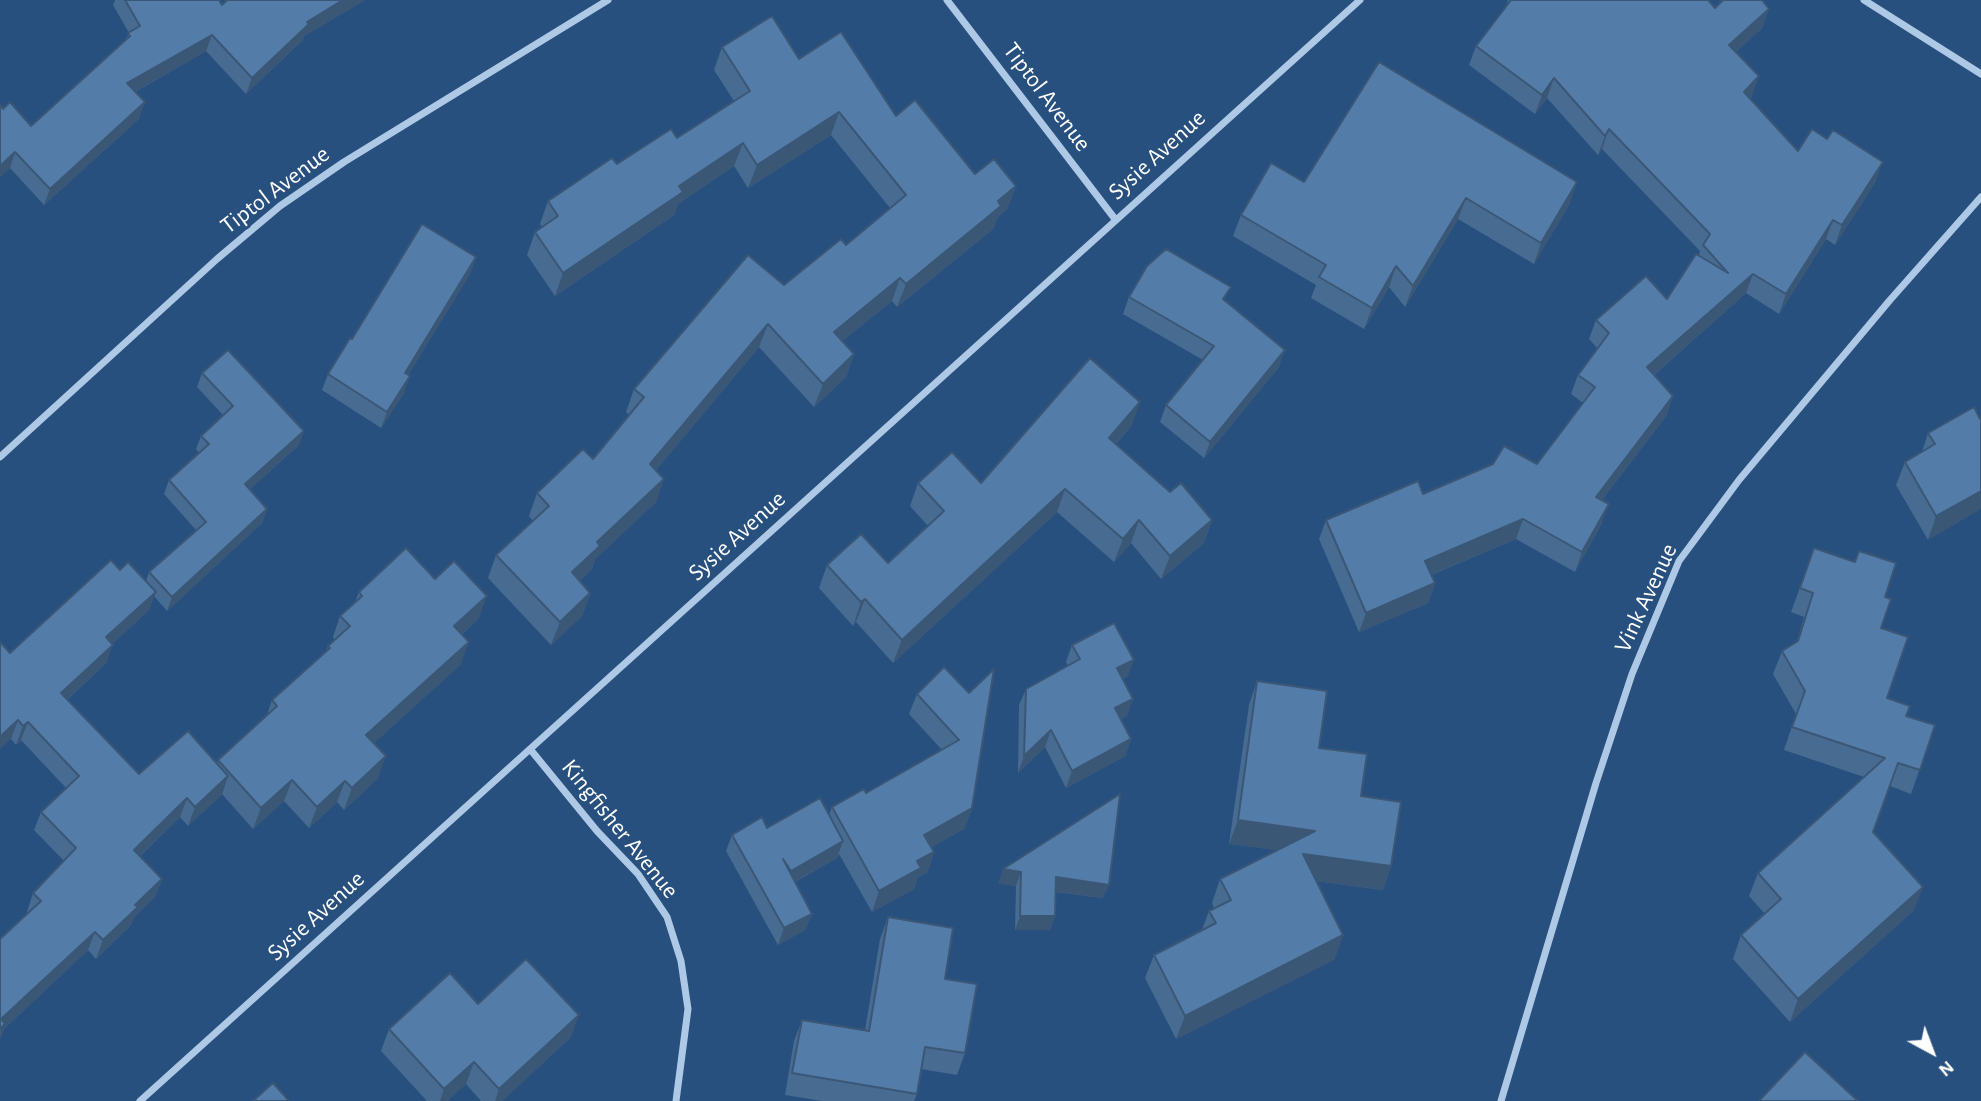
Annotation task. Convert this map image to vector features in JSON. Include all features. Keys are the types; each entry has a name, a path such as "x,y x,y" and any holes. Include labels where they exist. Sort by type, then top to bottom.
{"street":[{"name":"Tiptol Avenue","path":"0,457 217,259 280,206 344,162 608,0"},
{"name":"Tiptol Avenue","path":"947,0 1115,219"},
{"name":"Sysie Avenue","path":"140,1101 1360,0"},
{"path":"1864,0 1981,74"},
{"name":"Vink Avenue","path":"1501,1101 1596,783 1632,674 1679,561 1748,469 1889,300 1981,197"},
{"name":"Kingfisher Avenue","path":"530,749 597,831 638,874 667,917 681,961 688,1009 676,1101"}],"building":[{"path":"125,0 219,0 222,5 227,0 343,0 307,22 309,24 252,78 212,35 127,83 145,102 50,189 15,152 0,166 0,105 3,109 10,102 31,126 130,36 128,33 140,26"},
{"path":"1511,0 1708,0 1715,8 1723,0 1762,0 1769,9 1729,45 1759,76 1744,92 1798,151 1812,129 1827,139 1833,130 1883,162 1842,225 1833,220 1786,294 1753,274 1647,367 1673,396 1596,497 1609,504 1582,552 1523,519 1425,561 1435,583 1366,613 1326,520 1418,481 1423,494 1493,464 1504,446 1537,464 1595,387 1578,375 1609,333 1596,320 1646,276 1667,299 1696,254 1728,273 1703,245 1710,234 1609,129 1605,136 1554,78 1542,95 1476,46"},
{"path":"772,16 799,59 841,32 896,116 915,100 975,174 994,159 1016,186 998,201 1001,206 906,284 900,278 834,332 854,354 823,384 768,324 650,464 664,479 597,542 600,546 572,572 590,593 560,622 496,555 549,506 537,493 583,449 593,459 644,397 634,389 748,255 784,285 841,239 846,245 906,195 839,112 757,165 743,143 679,186 683,192 563,273 535,232 558,216 548,201 612,158 617,164 671,129 677,138 750,91 722,47"},
{"path":"1379,62 1577,182 1541,243 1466,198 1413,286 1396,266 1372,308 1319,277 1326,265 1241,215 1271,163 1304,182"},
{"path":"422,224 476,257 405,373 410,376 387,412 328,374"},
{"path":"1166,249 1231,287 1223,299 1285,350 1210,442 1166,405 1214,346 1129,297 1147,266"},
{"path":"228,350 304,431 245,484 267,509 172,597 149,572 206,522 169,480 209,444 201,436 233,406 202,373"},
{"path":"1090,358 1140,402 1109,438 1170,492 1181,483 1212,520 1170,556 1139,520 1123,539 1065,489 902,640 865,599 861,602 827,565 861,534 888,563 944,511 918,483 952,452 981,483"},
{"path":"1974,407 1981,418 1981,491 1936,516 1905,462 1935,444 1928,433"},
{"path":"406,548 435,579 454,561 487,596 454,626 469,642 366,735 386,756 352,788 345,781 317,807 292,780 261,808 218,760 277,706 272,700 330,648 328,646 350,626 340,616 362,596 359,592"},
{"path":"1814,548 1855,562 1859,551 1896,563 1885,597 1891,599 1881,628 1908,637 1887,698 1910,706 1906,716 1935,725 1920,770 1898,763 1873,832 1923,887 1798,999 1741,935 1781,899 1758,873 1885,758 1792,727 1805,691 1782,651 1798,641 1813,593 1800,588"},
{"path":"111,560 120,570 128,562 156,592 106,637 113,645 61,693 139,774 188,731 228,776 195,807 187,798 134,850 162,879 135,905 138,907 103,940 95,932 1,1019 5,1024 0,1029 0,939 41,901 33,893 76,848 41,812 79,776 28,722 23,726 18,720 0,737 0,642 10,653"},
{"path":"1114,623 1134,660 1117,668 1133,699 1115,708 1131,739 1072,771 1051,730 1024,756 1026,689 1080,659 1072,645"},
{"path":"944,667 969,693 994,669 972,808 924,835 934,852 917,861 921,868 879,891 832,807 864,789 866,793 959,740 917,694"},
{"path":"1257,681 1327,691 1319,748 1367,754 1361,796 1401,802 1391,866 1303,854 1343,935 1185,1016 1154,955 1216,923 1209,911 1231,900 1220,879 1315,831 1238,820"},
{"path":"1120,794 1109,885 1056,877 1055,916 1020,916 1021,872 1003,869"},
{"path":"820,798 843,841 791,871 783,859 812,914 784,928 732,835 762,817 767,828"},
{"path":"888,917 953,928 945,979 977,984 965,1053 925,1047 917,1094 792,1073 802,1020 869,1031"},
{"path":"526,959 579,1015 499,1089 474,1062 444,1089 389,1029 450,973 478,1004"},
{"path":"1805,1052 1858,1101 1759,1101"},
{"path":"273,1083 289,1101 253,1101"}]}
